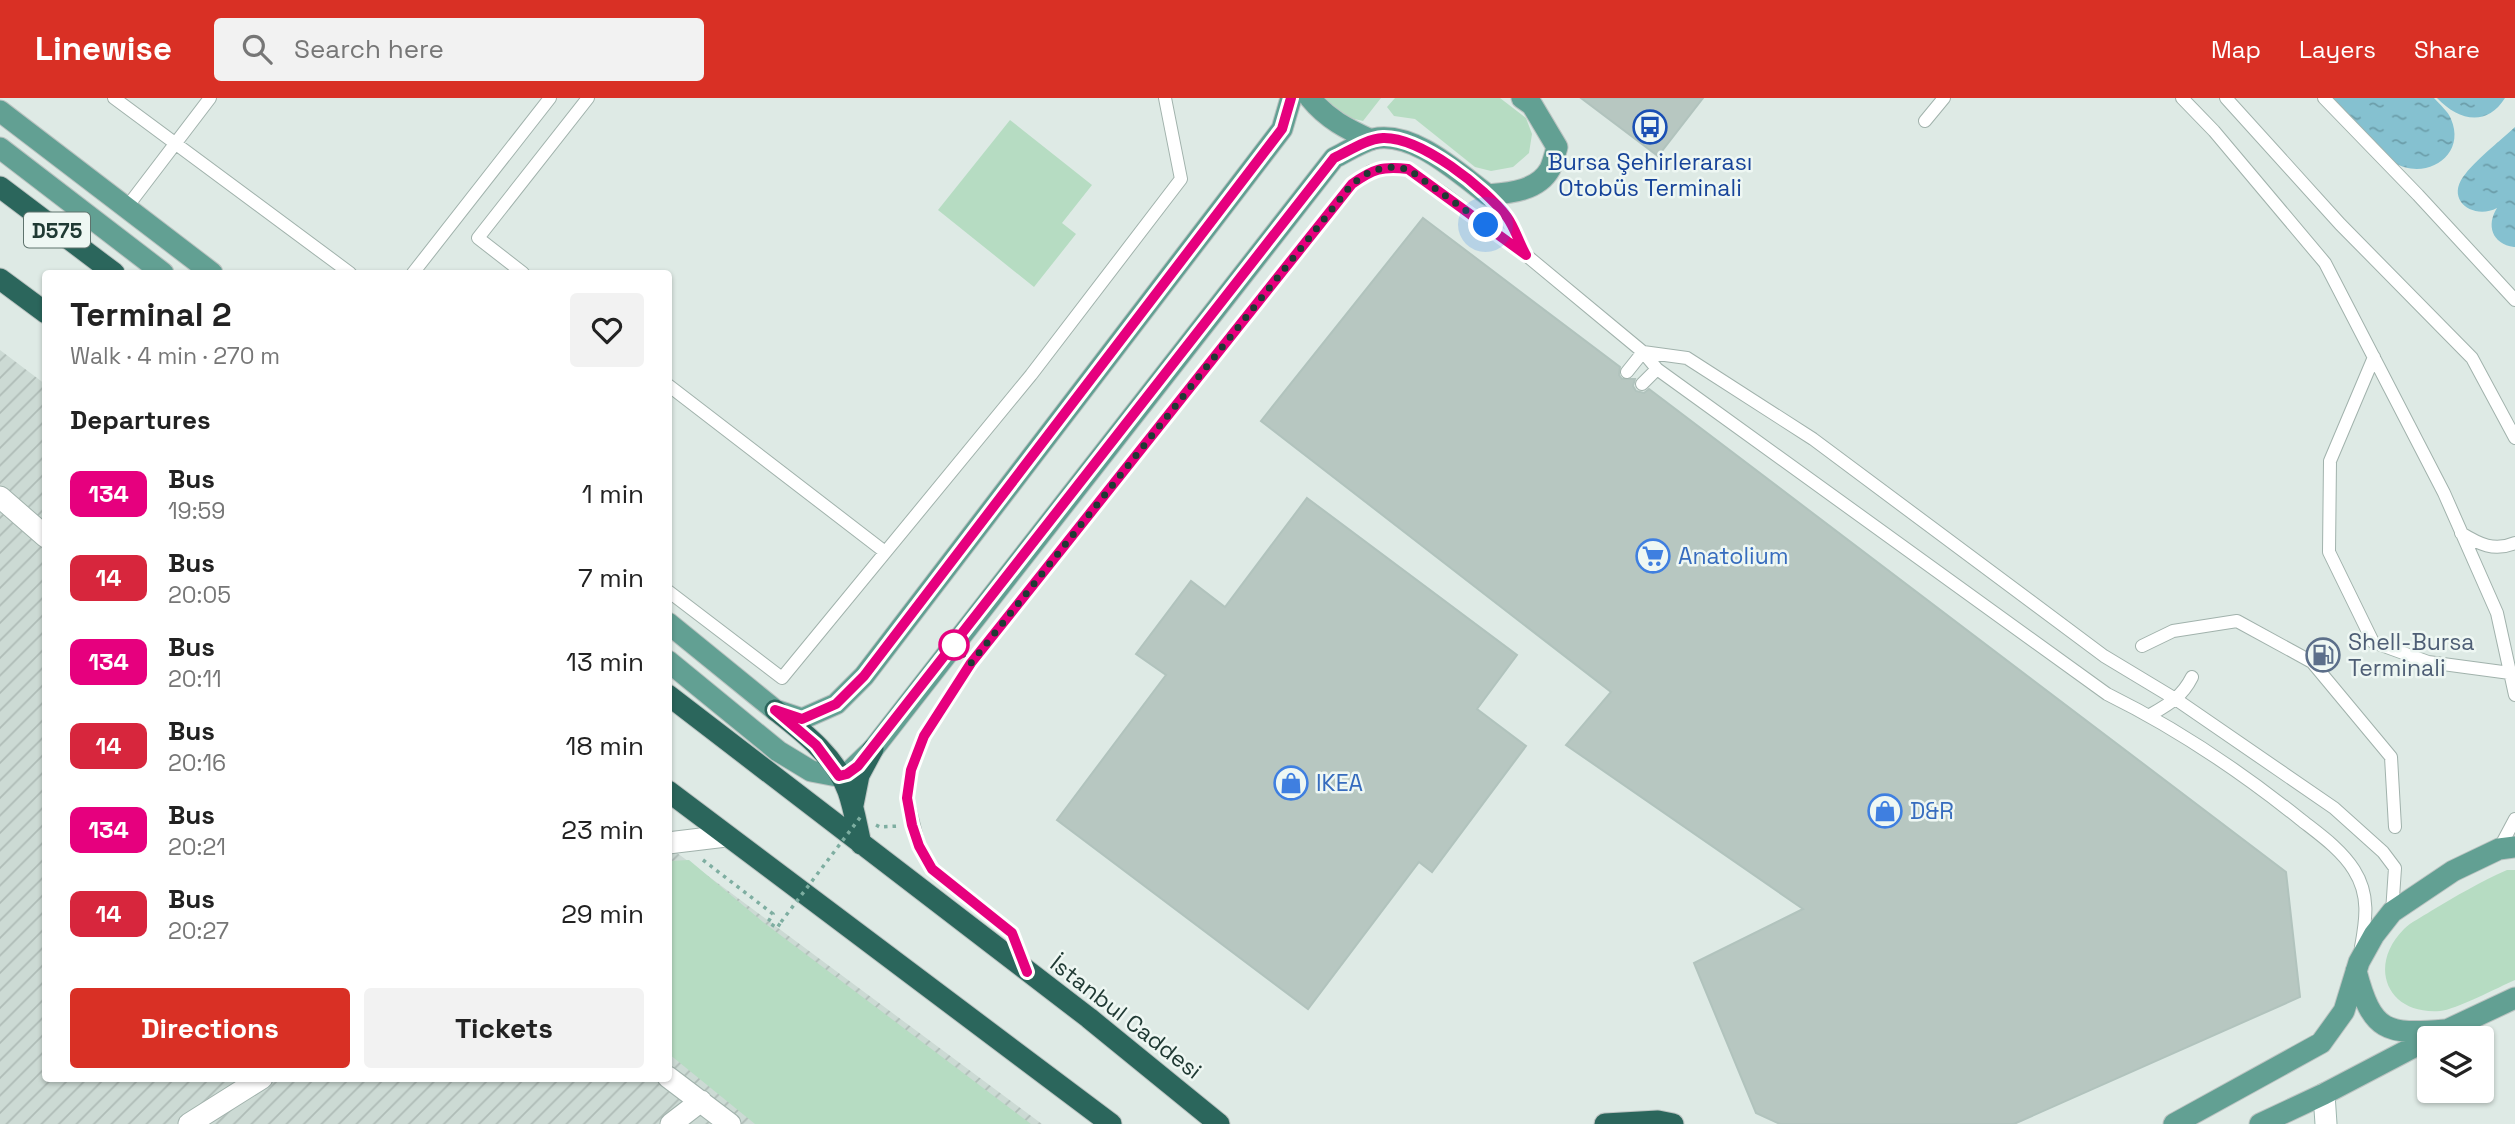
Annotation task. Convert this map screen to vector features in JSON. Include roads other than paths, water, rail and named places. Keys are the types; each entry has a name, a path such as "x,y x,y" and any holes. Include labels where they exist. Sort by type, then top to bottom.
{"highway":[{"name":"D575","path":"0,187 110,270"},
{"path":"0,279 42,310"},
{"name":"İstanbul Caddesi","path":"672,698 1089,1018 1219,1124"},
{"path":"775,710 816,745 839,776 857,811"},
{"path":"861,844 857,811 859,775 873,749"},
{"path":"672,793 1111,1124"},
{"path":"1081,1101 1101,1124"},
{"path":"1605,1124 1658,1121 1673,1124"}],"main road":[{"path":"672,626 775,710 802,719 836,704 864,676 1282,129 1291,98"},
{"path":"1310,98 1322,113 1332,120 1371,140"},
{"path":"672,664 778,751 811,771 839,776 847,774 873,749 1334,158 1371,140 1384,138 1404,141 1430,153 1488,195 1514,192 1533,185 1549,172 1557,147 1532,105 1522,98"},
{"path":"0,111 208,270"},
{"path":"0,148 159,270"},
{"path":"2174,1124 2321,1043 2344,1012 2357,966 2374,935 2392,912 2453,871 2507,848"},
{"path":"2357,966 2362,993 2370,1012 2383,1026 2417,1034"},
{"path":"2456,1026 2515,998"},
{"path":"2260,1124 2417,1045"}],"street":[{"path":"0,497 42,534"},
{"path":"674,842 726,836"},
{"path":"672,1080 730,1124"},
{"path":"189,1124 256,1082"},
{"path":"2324,1094 2326,1124"},
{"path":"671,1124 701,1101"}],"lane":[{"path":"114,98 346,270"},
{"path":"127,207 209,98"},
{"path":"416,270 550,98"},
{"path":"519,270 478,238 588,98"},
{"path":"672,594 782,678 1031,375 1181,179 1165,98"},
{"path":"1925,121 1944,98"},
{"path":"2182,98 2214,131 2325,263 2444,493 2497,613 2515,695"},
{"path":"2226,98 2340,224 2472,358 2515,438"},
{"path":"2324,98 2515,300"},
{"path":"1027,972 1012,933 932,869 919,846 907,798 910,773 924,736 971,663 1352,184 1371,171 1390,167 1408,169 1526,255 1643,352 1657,369 2107,694 2150,715 2252,780 2339,851 2354,871 2363,890 2367,914 2357,966"},
{"path":"1488,195 1509,220 1526,255"},
{"path":"1627,372 1643,352"},
{"path":"1643,352 1687,358 1813,439 2104,656 2177,700 2333,808 2384,852 2395,868 2392,912"},
{"path":"2374,357 2330,461 2329,552 2373,642 2428,662 2510,673"},
{"path":"1642,384 1657,369"},
{"path":"672,388 885,552"},
{"path":"2461,533 2483,547 2507,547 2515,543"},
{"path":"2143,646 2174,631 2237,621 2312,662 2391,757 2395,827"},
{"path":"2150,715 2177,700 2192,677"},
{"path":"2507,848 2515,819"}],"water":[{"path":"2331,98 2434,98 2451,119 2453,144 2440,162 2430,167 2405,167 2393,162"},
{"path":"2437,98 2505,98 2489,114 2472,118 2454,112"},
{"path":"2515,127 2514,247 2501,242 2493,233 2492,221 2497,208 2480,212 2472,210 2460,201 2458,194 2459,186 2468,171"}],"place":[{"name":"Bursa Şehirlerarası Otobüs Terminali","path":"1650,127"},
{"name":"Anatolium","path":"1653,556"},
{"name":"Shell-Bursa Terminali","path":"2323,655"},
{"name":"IKEA","path":"1291,783"},
{"name":"D&R","path":"1885,811"}]}
